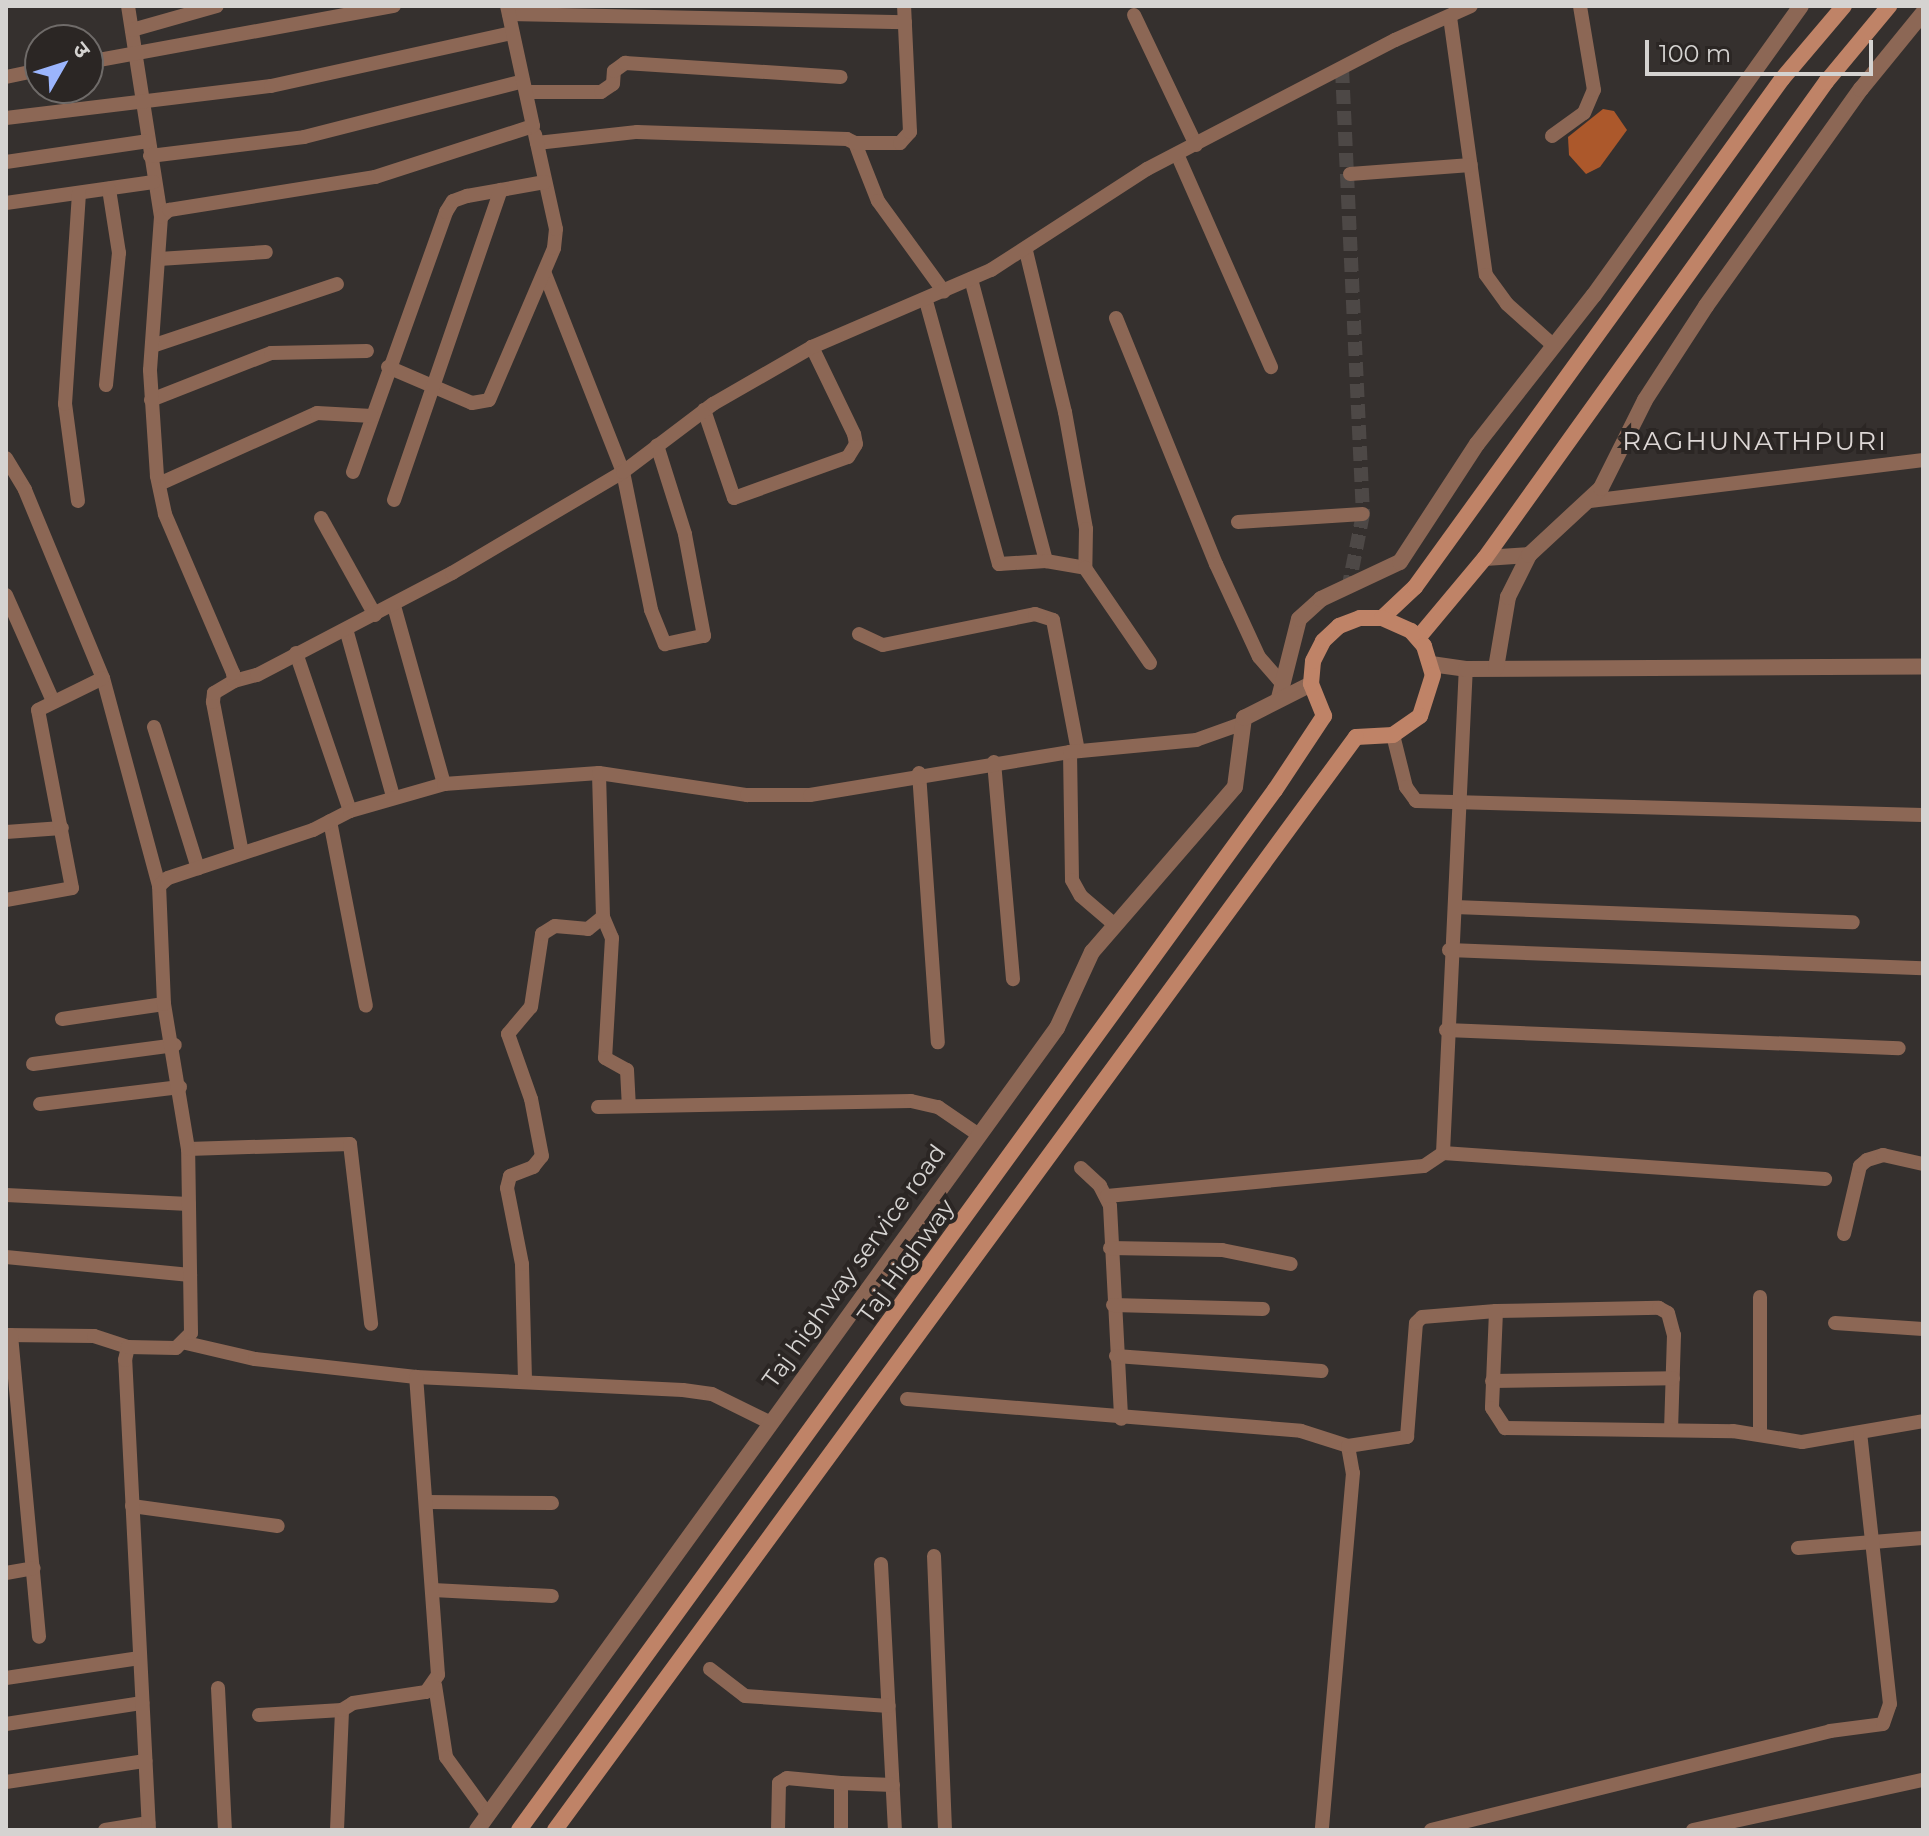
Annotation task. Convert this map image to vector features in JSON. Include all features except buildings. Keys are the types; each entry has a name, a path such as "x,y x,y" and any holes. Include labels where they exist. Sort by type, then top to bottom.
{"main road":[{"path":"1382,618 1415,587 1782,79 1844,6"},
{"path":"1418,638 1485,558 1826,82 1889,6"},
{"path":"555,1830 1356,737 1393,735 1426,707 1433,686 1431,664 1418,638 1382,618 1360,618 1330,633 1313,661 1311,684"},
{"name":"Taj Highway","path":"519,1830 995,1180 1324,716 1311,684"}],"street":[{"path":"128,6 161,217 151,400 159,484 165,514 234,681"},
{"path":"132,30 217,6"},
{"path":"104,59 394,6"},
{"path":"537,143 637,132 900,143 910,132 904,6"},
{"path":"1552,136 1584,113 1594,90 1580,6"},
{"path":"1281,691 1299,619 1321,599 1388,572 1400,562 1477,444 1554,346 1801,6"},
{"path":"388,367 472,403 489,400 545,274 556,229 508,10 905,22"},
{"path":"242,853 213,702 214,693 234,681 257,675 394,606 623,472 704,410 812,347 926,301 1026,251 1177,154 1395,40 1461,10 1471,165 1486,275 1507,304 1554,346"},
{"path":"1496,668 1508,597 1529,555 1590,501 1612,470 1645,400 1706,306 1825,137 1923,13"},
{"path":"1134,15 1196,145"},
{"path":"6,118 271,86 512,33"},
{"path":"6,162 304,137 524,86 601,92 613,84 614,71 625,63 841,77"},
{"path":"161,217 169,210 375,177 533,126"},
{"path":"855,143 878,201 944,292"},
{"path":"1177,154 1271,367"},
{"path":"1350,174 1471,165"},
{"path":"6,203 154,182"},
{"path":"353,472 388,367 446,212 453,201 545,182"},
{"path":"106,385 119,253 109,189"},
{"path":"394,500 501,190"},
{"path":"78,501 65,404 79,193"},
{"path":"1026,251 1076,471 1086,529 1085,568 1150,663"},
{"path":"159,259 266,252"},
{"path":"545,274 623,472 651,610 665,644 704,636 685,534 657,445"},
{"path":"971,279 1046,561"},
{"path":"152,346 337,284"},
{"path":"926,301 996,559 1004,567 1046,561 1085,568"},
{"path":"1116,318 1216,564 1259,657 1281,691"},
{"path":"704,410 734,498 848,457 856,444 854,434 812,347"},
{"path":"151,400 271,353 367,351"},
{"path":"159,484 317,413 372,416"},
{"path":"6,458 25,490 103,678 159,886 164,1004 175,1045 188,1149 191,1333 186,1343"},
{"path":"1590,501 1923,460"},
{"path":"1238,522 1363,514"},
{"path":"321,518 375,615"},
{"path":"1485,558 1529,555"},
{"path":"6,595 53,701"},
{"path":"394,606 444,784"},
{"path":"859,634 883,645 1035,614 1053,620 1074,751 1072,880 1081,896 1115,925"},
{"path":"346,629 393,796"},
{"path":"296,653 350,811"},
{"path":"1431,664 1466,669 1923,667"},
{"path":"1443,1153 1449,950 1455,907 1466,669"},
{"path":"7,897 72,888 62,828 37,720 38,710 103,678"},
{"path":"159,886 198,868 350,811 393,796 444,784 599,773 774,797 844,790 919,773 994,762 1196,740 1241,724 1249,713 1281,691 1311,684"},
{"name":"Taj highway service road","path":"477,1830 1057,1028 1087,961 1235,787 1241,724"},
{"path":"154,727 198,868"},
{"path":"1393,735 1406,787 1416,801 1923,815"},
{"path":"994,762 1013,979"},
{"path":"599,773 603,917 612,938 605,1058 629,1074 629,1105"},
{"path":"919,773 938,1042"},
{"path":"330,821 366,1006"},
{"path":"6,832 62,828"},
{"path":"1455,907 1853,922"},
{"path":"525,1380 522,1264 507,1188 510,1176 533,1167 542,1156 531,1099 508,1034 531,1007 542,934 555,926 588,929 603,917"},
{"path":"1449,950 1923,968"},
{"path":"62,1019 164,1004"},
{"path":"1446,1030 1899,1048"},
{"path":"33,1064 175,1045"},
{"path":"40,1104 180,1087"},
{"path":"598,1107 911,1101 938,1107 979,1135"},
{"path":"188,1149 342,1141 350,1144 371,1324"},
{"path":"1107,1196 1424,1166 1443,1153 1825,1179"},
{"path":"1844,1234 1860,1166 1883,1155 1923,1164"},
{"path":"1081,1168 1107,1196 1121,1419"},
{"path":"6,1195 189,1204"},
{"path":"1110,1248 1222,1250 1291,1264"},
{"path":"6,1257 190,1275"},
{"path":"1760,1297 1760,1434"},
{"path":"1113,1305 1263,1309"},
{"path":"907,1399 1121,1419 1301,1431 1348,1446 1407,1437 1416,1323 1422,1317 1496,1311 1659,1308 1673,1321 1671,1429"},
{"path":"1496,1311 1492,1381 1494,1416 1505,1428 1671,1429 1760,1434 1802,1442 1923,1421"},
{"path":"1835,1323 1923,1329"},
{"path":"39,1637 9,1335 94,1336 128,1347 186,1343 255,1359 416,1377 525,1380 712,1394 771,1423"},
{"path":"105,1830 149,1826 132,1506 128,1347"},
{"path":"1116,1356 1321,1371"},
{"path":"416,1377 433,1590 435,1685 446,1757 488,1815"},
{"path":"1492,1381 1673,1378"},
{"path":"1431,1830 1830,1731 1883,1724 1890,1704 1860,1434"},
{"path":"1322,1830 1353,1473 1348,1446"},
{"path":"427,1502 552,1503"},
{"path":"132,1506 278,1526"},
{"path":"1798,1548 1923,1538"},
{"path":"934,1556 945,1830"},
{"path":"881,1564 895,1830"},
{"path":"6,1573 34,1568"},
{"path":"433,1590 552,1596"},
{"path":"6,1678 140,1658"},
{"path":"710,1669 745,1696 889,1706"},
{"path":"259,1715 342,1710 353,1703 415,1696 435,1685"},
{"path":"218,1688 225,1830"},
{"path":"6,1724 142,1703"},
{"path":"337,1830 342,1710"},
{"path":"6,1782 145,1761"},
{"path":"778,1830 779,1783 787,1778 893,1785"},
{"path":"1693,1830 1918,1781 1923,1796"},
{"path":"841,1783 841,1830"}],"shaded area":[{"path":"1603,109 1614,111 1627,130 1600,167 1586,174 1569,155 1568,137"}],"tunnel":[{"path":"1342,69 1363,514 1348,590"}],"district":[{"name":"RAGHUNATHPURI","path":"1755,442"}]}
